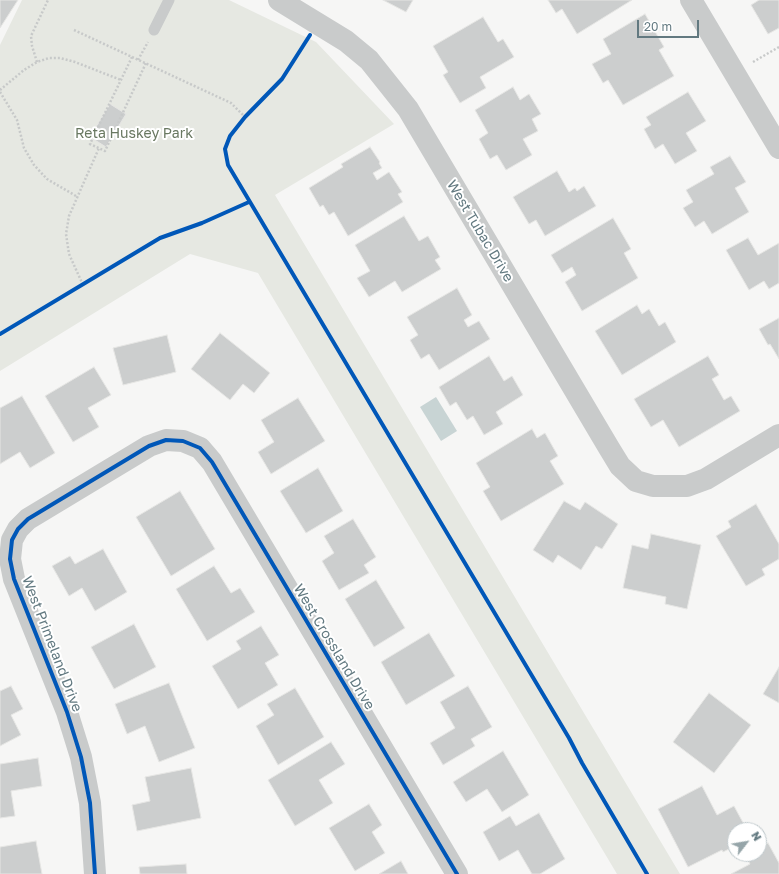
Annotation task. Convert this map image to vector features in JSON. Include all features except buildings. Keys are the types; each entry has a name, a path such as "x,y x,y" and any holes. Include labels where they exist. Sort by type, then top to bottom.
{"street":[{"path":"691,0 779,148"},
{"name":"West Tubac Drive","path":"282,1 346,41 369,60 408,109 620,466 636,481 653,486 687,486 706,479 779,435"},
{"name":"West Crossland Drive","path":"12,540 18,529 28,519 150,446 166,440 183,441 200,448 212,462 457,874"},
{"name":"West Primeland Drive","path":"12,540 10,559 14,579 67,712 81,757 90,804 95,874"}],"lane":[{"path":"154,30 170,0"}],"path":[{"path":"37,62 32,46 31,36 48,0"},
{"path":"74,30 231,103 245,116"},
{"path":"749,65 779,47"},
{"path":"132,57 90,144 99,148 105,150 146,63"},
{"path":"76,196 47,179 34,165 24,148 17,120 0,91 24,70 37,62 49,58 60,58 97,69 121,80"},
{"path":"241,121 250,111"},
{"path":"83,285 69,254 66,234 69,216 76,196 99,148"},
{"path":"76,288 89,281"}],"green space":[{"name":"Reta Huskey Park","path":"22,0 229,0 316,42 394,124 275,195 680,874 617,874 258,273 190,254 0,371 0,45"}],"shaded area":[{"path":"436,397 457,431 441,441 420,407"}],"cycle path":[{"path":"310,35 282,79 245,117 230,136 225,149 228,165 569,738 647,874"},
{"path":"0,334 160,238 202,223 249,202"},
{"path":"95,874 90,803 81,757 67,712 14,579 10,559 12,540 18,529 28,519 149,446 166,440 183,441 200,448 212,462 457,874"}]}
